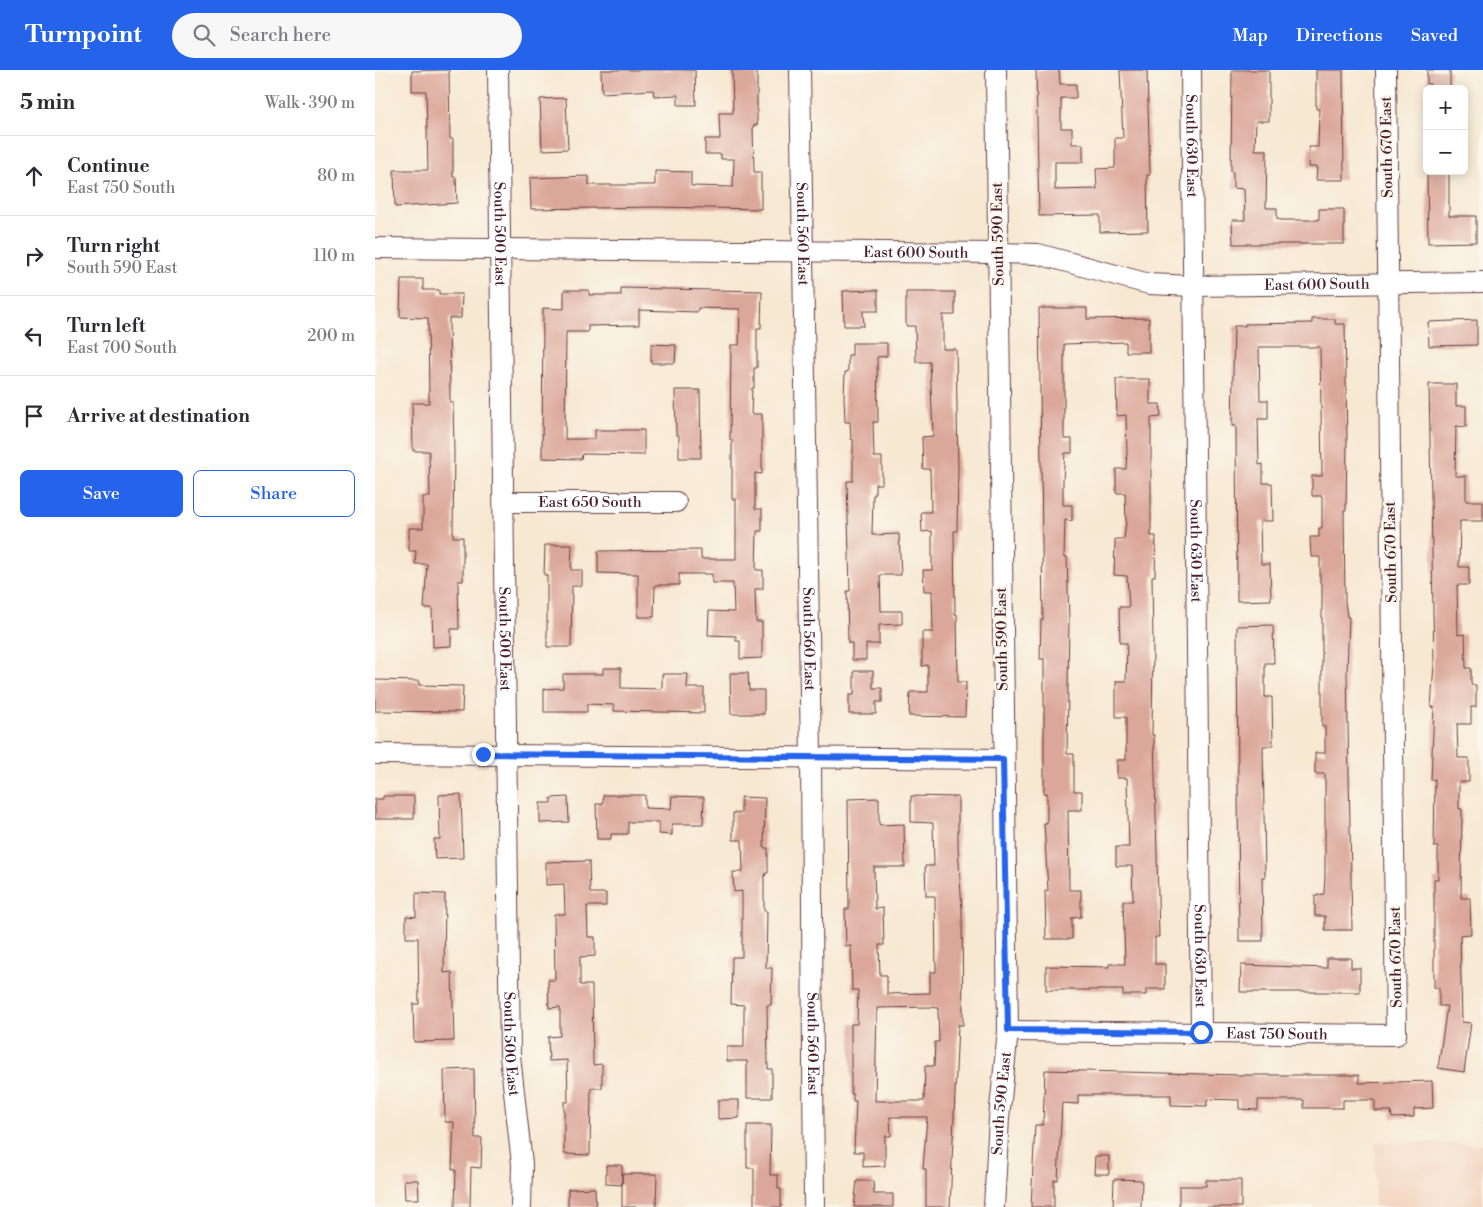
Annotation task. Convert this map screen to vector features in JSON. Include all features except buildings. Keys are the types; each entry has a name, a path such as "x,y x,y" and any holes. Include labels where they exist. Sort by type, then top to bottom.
{"street":[{"name":"South 500 East","path":"498,70 505,502 510,1056 522,1164 521,1207"},
{"name":"South 560 East","path":"800,70 811,756 814,1207"},
{"name":"South 590 East","path":"995,1207 999,1118 1006,1068 1008,1030 1003,759 996,70"},
{"name":"South 630 East","path":"1191,70 1201,1032"},
{"name":"South 670 East","path":"1386,70 1396,1035"},
{"name":"East 600 South","path":"375,248 1038,254 1149,284 1193,286 1483,282"},
{"name":"East 650 South","path":"505,502 676,502"},
{"path":"375,754 1003,759"},
{"name":"East 750 South","path":"1008,1030 1396,1035"}],"shaded area":[{"path":"1375,1142 1483,1144 1483,1207 1375,1207"}],"route":[{"path":"483,754 1003,759 1008,1030 1201,1032"}]}
